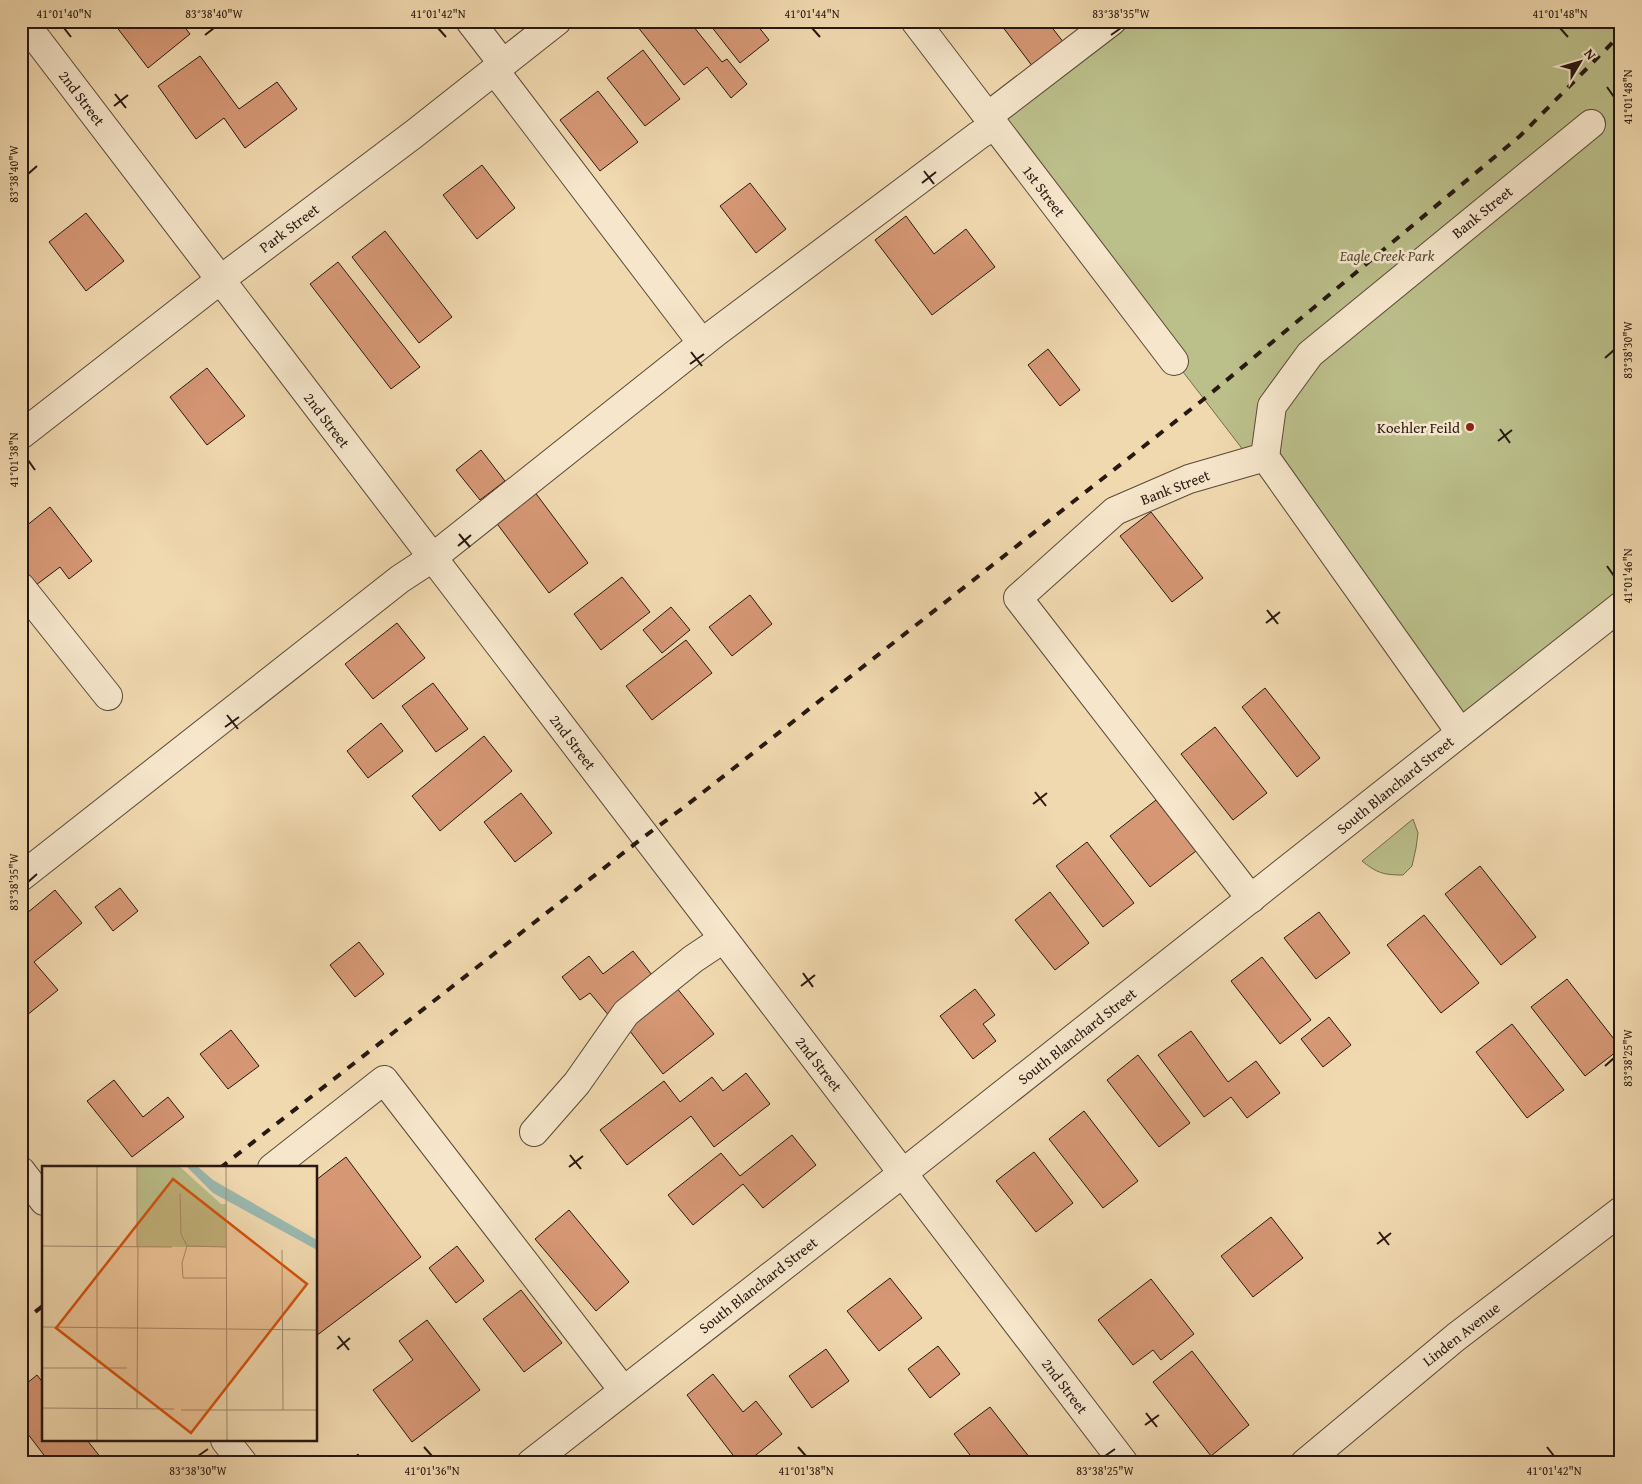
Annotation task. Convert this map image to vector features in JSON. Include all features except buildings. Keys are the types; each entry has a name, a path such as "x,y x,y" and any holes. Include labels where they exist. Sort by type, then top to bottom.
{"street":[{"name":"2nd Street","path":"23,21 1124,1463"},
{"path":"470,21 499,67 702,343"},
{"name":"Park Street","path":"21,435 220,280 414,134 556,21"},
{"name":"1st Street","path":"915,21 1174,361"},
{"path":"21,878 400,579 432,558 702,343 991,121 1112,21"},
{"name":"Bank Street","path":"1250,899 1018,598 1115,511 1189,479 1265,457 1272,406 1310,354 1591,124"},
{"path":"1265,457 1460,732"},
{"path":"21,587 108,696"},
{"name":"South Blanchard Street","path":"531,1463 903,1173 1621,606"},
{"path":"534,1132 577,1083 626,1013 693,959 723,939"},
{"path":"275,1166 384,1080 623,1390"},
{"path":"21,1172 42,1198"},
{"name":"Linden Avenue","path":"1305,1463 1456,1337 1621,1211"},
{"path":"227,1442 243,1463"}],"green space":[{"name":"Eagle Creek Park","path":"1111,21 1621,21 1621,606 1460,732 994,126"},
{"path":"1413,819 1418,833 1416,848 1412,866 1403,875 1381,872 1362,861"}],"railway":[{"path":"223,1166 1204,399 1520,136 1621,34"},
{"path":"21,1323 42,1307"}],"place":[{"name":"Koehler Feild","path":"1470,427"}]}
